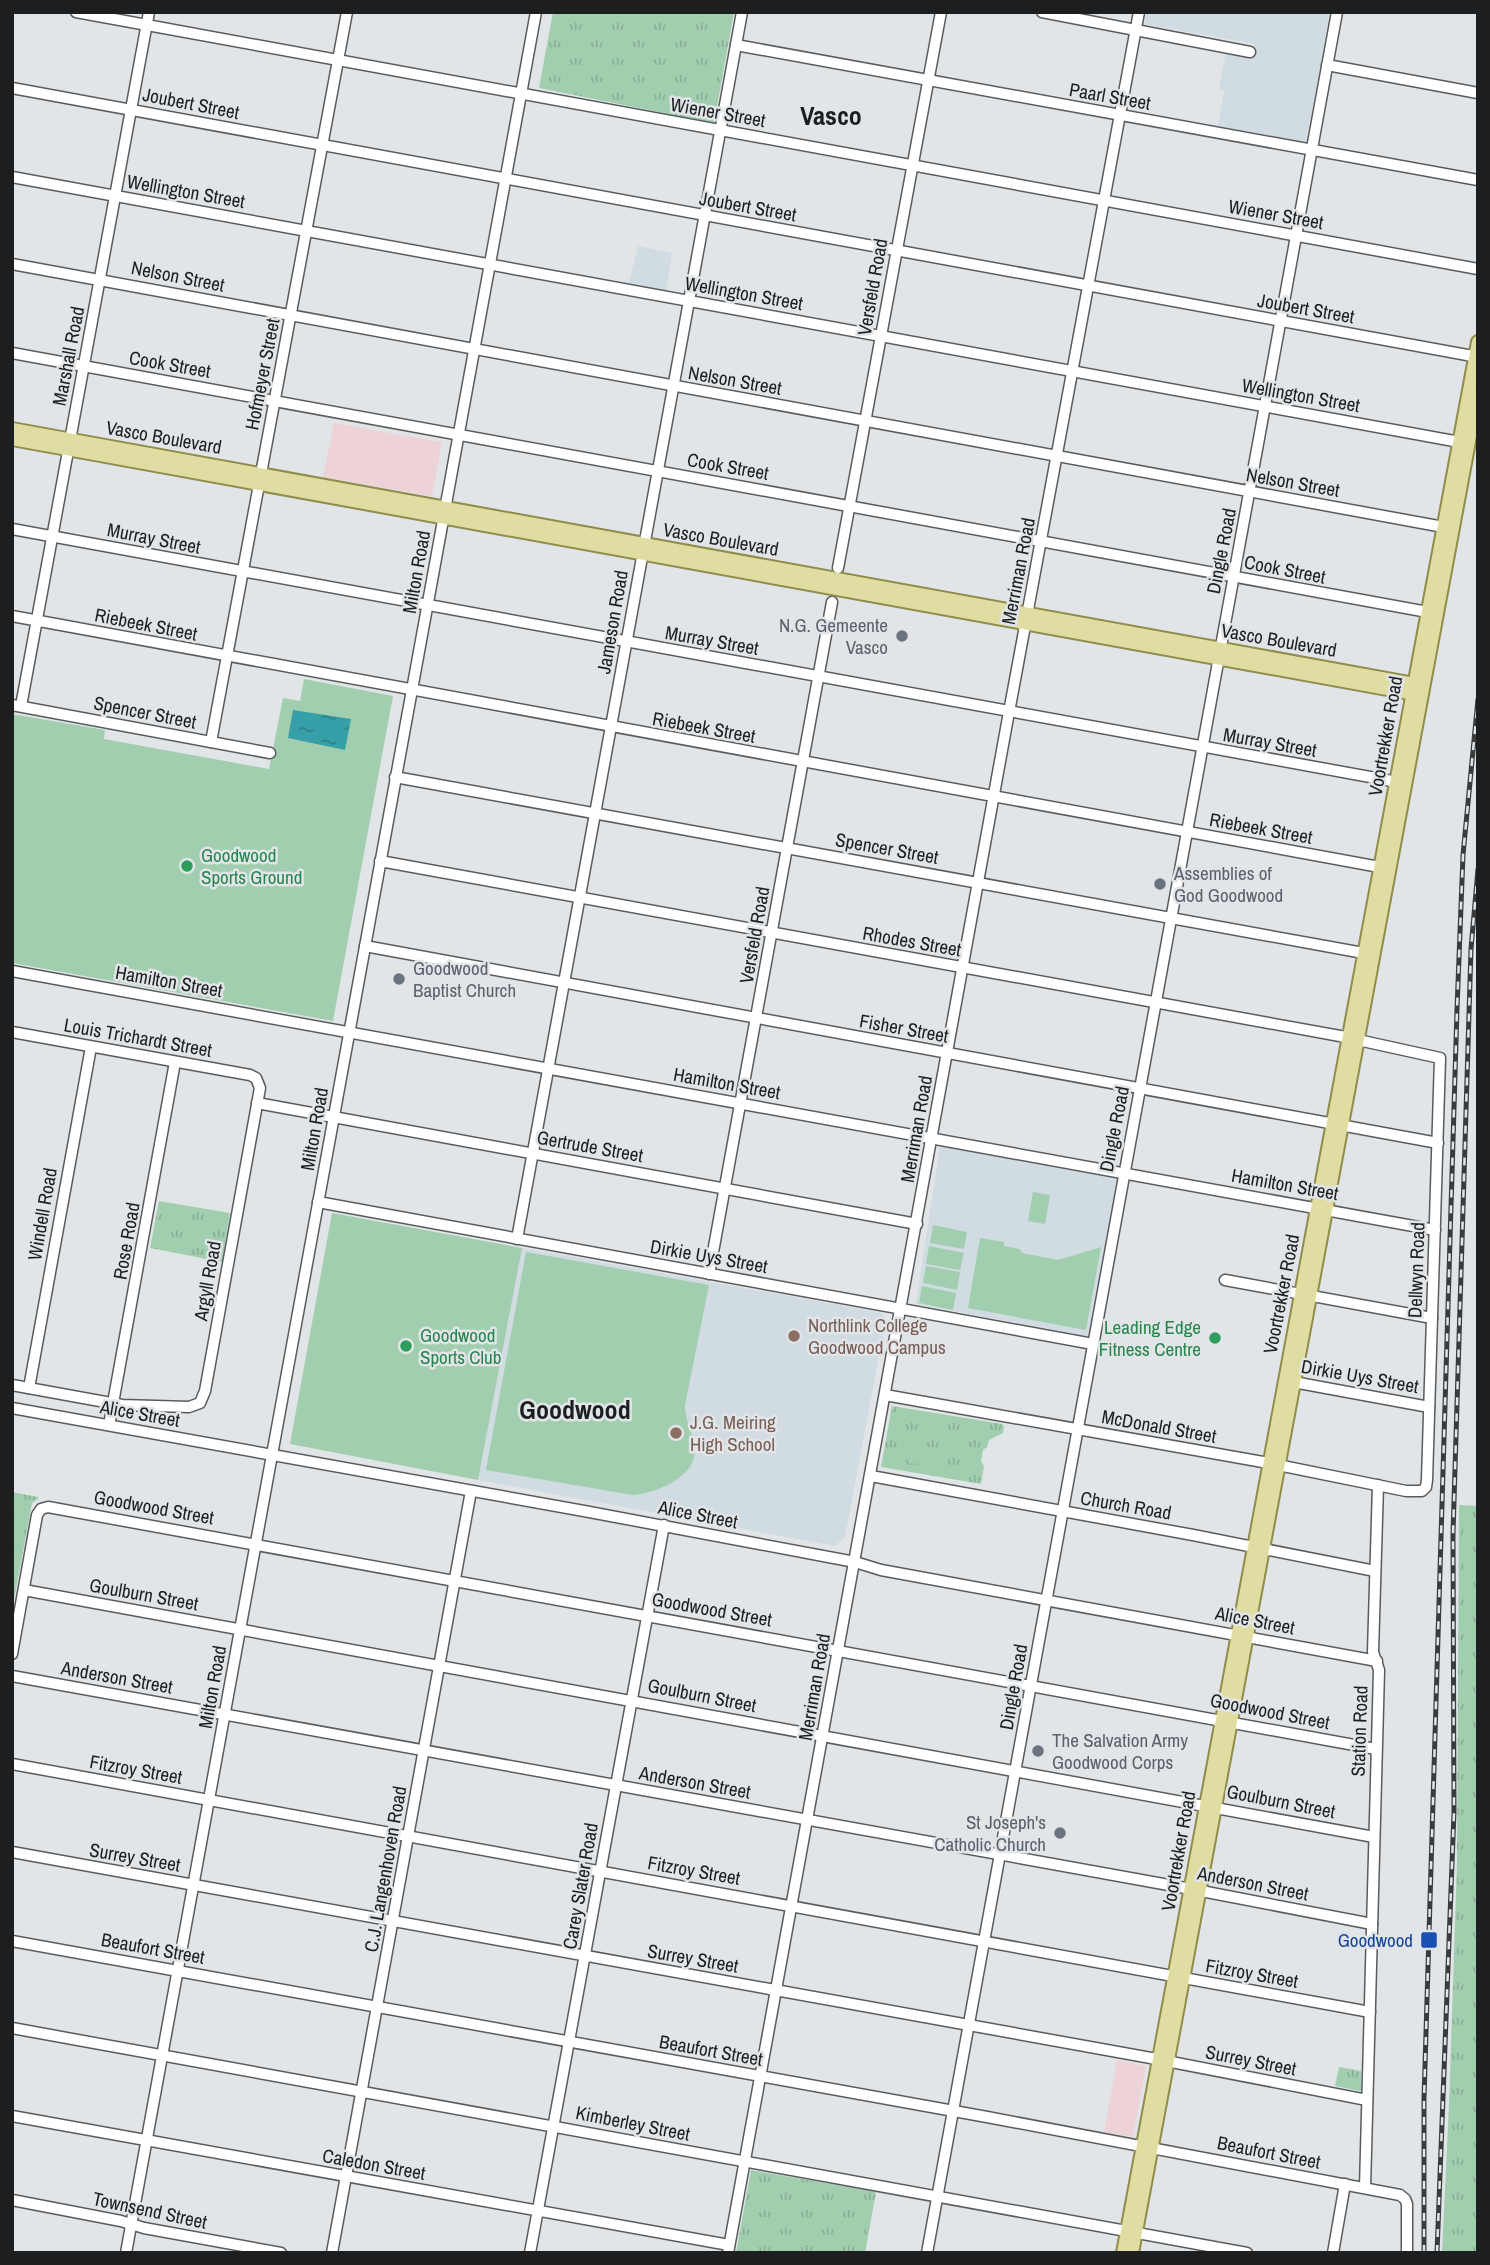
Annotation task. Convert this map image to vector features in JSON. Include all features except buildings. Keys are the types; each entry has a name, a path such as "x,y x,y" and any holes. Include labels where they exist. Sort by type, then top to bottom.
{"main road":[{"name":"Voortrekker Road","path":"1132,2253 1132,2232 1464,443 1478,342"},
{"name":"Voortrekker Road","path":"1464,443 1478,393"},
{"name":"Vasco Boulevard","path":"12,429 69,444 1418,690"},
{"name":"Vasco Boulevard","path":"12,439 69,444"},
{"name":"Voortrekker Road","path":"1123,2253 1132,2232"}],"street":[{"name":"Wiener Street","path":"76,12 1478,269"},
{"name":"Marshall Road","path":"17,706 37,621 149,12"},
{"name":"Hofmeyer Street","path":"211,742 347,12"},
{"name":"Milton Road","path":"126,2253 536,12"},
{"name":"Jameson Road","path":"517,1239 741,12"},
{"name":"Versfeld Road","path":"838,568 941,12"},
{"path":"1042,12 1250,52"},
{"name":"Merriman Road","path":"729,2249 1139,12"},
{"name":"Dingle Road","path":"927,2253 1337,12"},
{"name":"Paarl Street","path":"736,45 1478,180"},
{"path":"1327,65 1478,93"},
{"name":"Joubert Street","path":"12,88 1476,357"},
{"name":"Wellington Street","path":"12,177 1464,443"},
{"name":"Nelson Street","path":"12,264 1448,528"},
{"name":"Cook Street","path":"12,353 1432,613"},
{"name":"Murray Street","path":"12,529 1401,783"},
{"name":"Versfeld Road","path":"709,1274 832,602"},
{"name":"Riebeek Street","path":"12,617 1385,868"},
{"name":"Spencer Street","path":"17,706 270,753"},
{"name":"Spencer Street","path":"396,777 1369,953"},
{"name":"Rhodes Street","path":"380,861 1437,1056"},
{"name":"Fisher Street","path":"365,946 1438,1143"},
{"name":"Hamilton Street","path":"12,971 1435,1230"},
{"name":"Louis Trichardt Street","path":"12,1032 256,1078"},
{"name":"Windell Road","path":"29,1388 91,1047"},
{"name":"Dellwyn Road","path":"1426,1487 1441,1062 1437,1056"},
{"name":"Rose Road","path":"109,1425 175,1062"},
{"name":"Argyll Road","path":"113,1404 189,1407 195,1406 202,1399 260,1088 256,1078"},
{"name":"Gertrude Street","path":"257,1102 916,1224"},
{"name":"Dirkie Uys Street","path":"318,1202 1093,1344"},
{"path":"1225,1280 1432,1318"},
{"name":"Dirkie Uys Street","path":"1290,1381 1429,1407"},
{"name":"Alice Street","path":"12,1385 113,1404"},
{"name":"McDonald Street","path":"885,1395 1378,1485 1415,1491 1422,1491 1426,1487"},
{"name":"Alice Street","path":"12,1408 664,1525 855,1562 881,1570 1377,1661"},
{"name":"Church Road","path":"870,1476 1375,1571"},
{"name":"Station Road","path":"1365,2188 1379,1670 1373,1652 1378,1485"},
{"name":"C.J. Langenhoven Road","path":"332,2253 471,1491"},
{"name":"Goodwood Street","path":"24,1590 37,1516 41,1509 53,1507 1377,1749"},
{"name":"Carey Slater Road","path":"530,2253 664,1525"},
{"path":"12,1654 24,1590"},
{"name":"Goulburn Street","path":"24,1590 1374,1837"},
{"name":"Anderson Street","path":"12,1676 1372,1924"},
{"name":"Fitzroy Street","path":"12,1764 1370,2012"},
{"name":"Surrey Street","path":"12,1852 1367,2100"},
{"name":"Beaufort Street","path":"12,1941 1365,2188 1403,2197 1407,2204 1407,2253"},
{"name":"Kimberley Street","path":"12,2028 1247,2253"},
{"name":"Caledon Street","path":"12,2116 538,2211 729,2249"},
{"path":"1333,2253 1345,2184"},
{"name":"Townsend Street","path":"12,2200 281,2253"}],"shaded area":[{"path":"1147,12 1330,12 1306,142 1218,126 1224,91 1219,89 1226,51 1252,56 1255,44 1144,24"},
{"path":"638,246 672,253 666,291 629,284"},
{"path":"334,423 442,442 432,496 323,477"},
{"path":"940,1146 1117,1178 1088,1336 916,1304"},
{"name":"J.G. Meiring High School","path":"522,1248 882,1313 886,1318 845,1537 835,1546 478,1480"},
{"path":"1117,2060 1146,2066 1133,2137 1104,2132"}],"green space":[{"path":"553,12 734,12 714,123 539,88"},
{"name":"Goodwood Sports Ground","path":"304,679 393,696 333,1021 12,963 12,714 105,730 104,739 269,769 283,698 300,701"},
{"path":"1033,1192 1050,1195 1045,1224 1028,1221"},
{"path":"159,1201 230,1213 222,1262 150,1248"},
{"name":"Goodwood Sports Club","path":"332,1213 522,1248 478,1480 290,1444"},
{"path":"933,1225 967,1232 964,1249 930,1243"},
{"path":"980,1238 1004,1242 1004,1246 1020,1249 1022,1253 1058,1260 1101,1247 1086,1330 968,1308"},
{"path":"929,1246 964,1253 960,1270 926,1264"},
{"path":"526,1252 709,1285 685,1405 694,1443 694,1455 691,1465 676,1480 666,1486 633,1495 486,1470"},
{"path":"926,1266 960,1272 957,1290 923,1283"},
{"path":"922,1286 956,1293 953,1310 919,1303"},
{"path":"892,1406 1002,1424 1003,1433 989,1440 983,1450 981,1484 881,1467"},
{"path":"913,1435 925,1437 921,1464 909,1463"},
{"path":"12,1492 38,1499 32,1503 12,1611"},
{"path":"1459,1505 1478,1506 1478,2253 1442,2253 1457,1863"},
{"path":"1339,2067 1361,2071 1361,2091 1335,2086"},
{"path":"751,2170 876,2192 865,2253 736,2253"}],"water":[{"path":"293,710 351,719 345,750 288,738"}],"railway":[{"path":"1424,2253 1424,2099 1457,1009 1463,855 1478,699"},
{"path":"1437,2253 1454,1812 1453,1534 1471,949 1478,869"}],"place":[{"name":"N.G. Gemeente Vasco","path":"902,636"},
{"name":"Goodwood Sports Ground","path":"187,866"},
{"name":"Assemblies of God Goodwood","path":"1160,884"},
{"name":"Goodwood Baptist Church","path":"399,979"},
{"name":"Northlink College Goodwood Campus","path":"794,1336"},
{"name":"Leading Edge Fitness Centre","path":"1215,1338"},
{"name":"Goodwood Sports Club","path":"406,1346"},
{"name":"J.G. Meiring High School","path":"676,1433"},
{"name":"The Salvation Army Goodwood Corps","path":"1038,1751"},
{"name":"St Joseph's Catholic Church","path":"1060,1833"},
{"name":"Goodwood","path":"1429,1940"}],"district":[{"name":"Vasco","path":"831,115"},
{"name":"Goodwood","path":"575,1409"}]}
